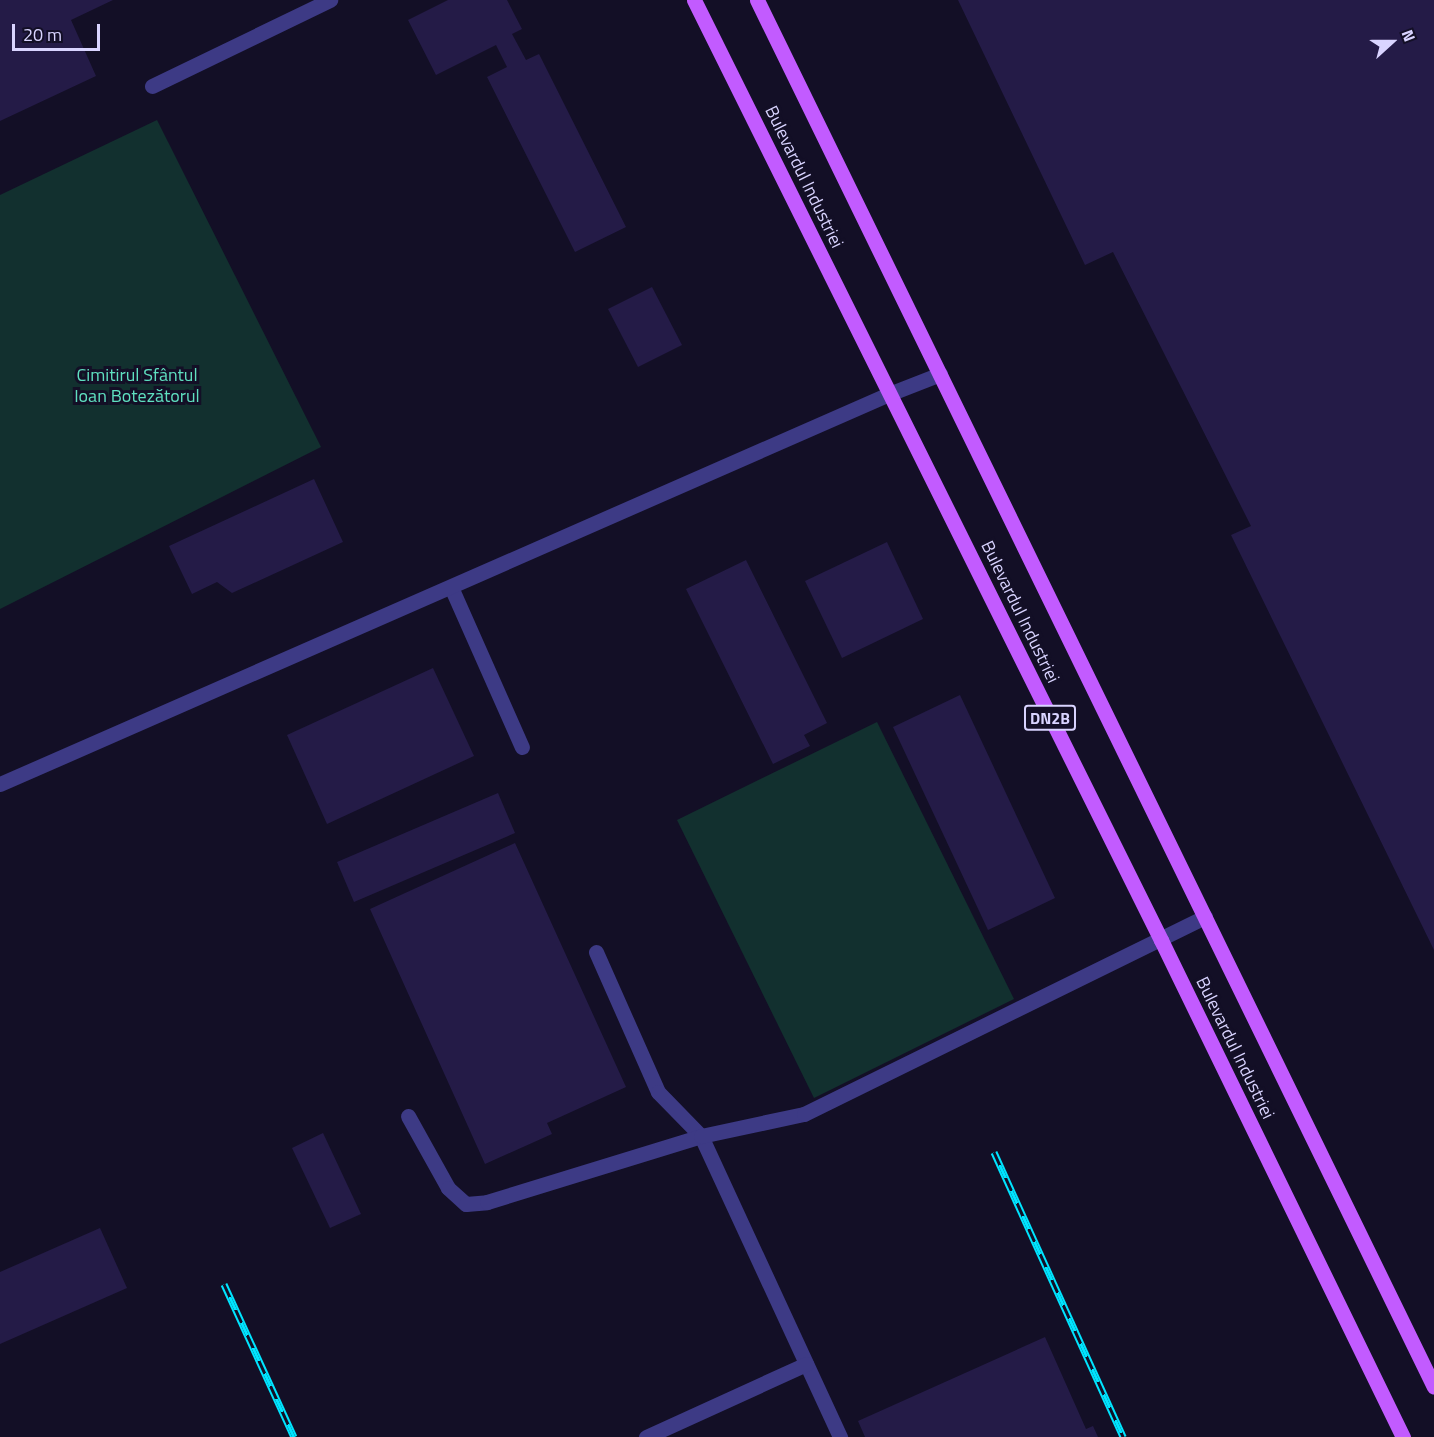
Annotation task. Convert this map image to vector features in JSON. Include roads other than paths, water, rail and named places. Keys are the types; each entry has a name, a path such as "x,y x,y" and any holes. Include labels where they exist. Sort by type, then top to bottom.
{"main road":[{"name":"Bulevardul Industriei","path":"694,0 1161,940 1403,1437"},
{"name":"Bulevardul Industriei","path":"757,0 1434,1387"}],"street":[{"path":"152,86 330,0"},
{"path":"0,784 889,393 940,374"},
{"path":"451,587 522,747"},
{"path":"408,1116 448,1188 466,1204 487,1202 701,1136 804,1114 1205,917"},
{"path":"596,952 658,1092 701,1136 840,1437"},
{"path":"646,1437 806,1364"}],"railway":[{"path":"994,1152 1123,1437"},
{"path":"224,1284 294,1437"}],"park label":[{"name":"Cimitirul Sfântul Ioan Botezătorul","path":"137,386"}]}
